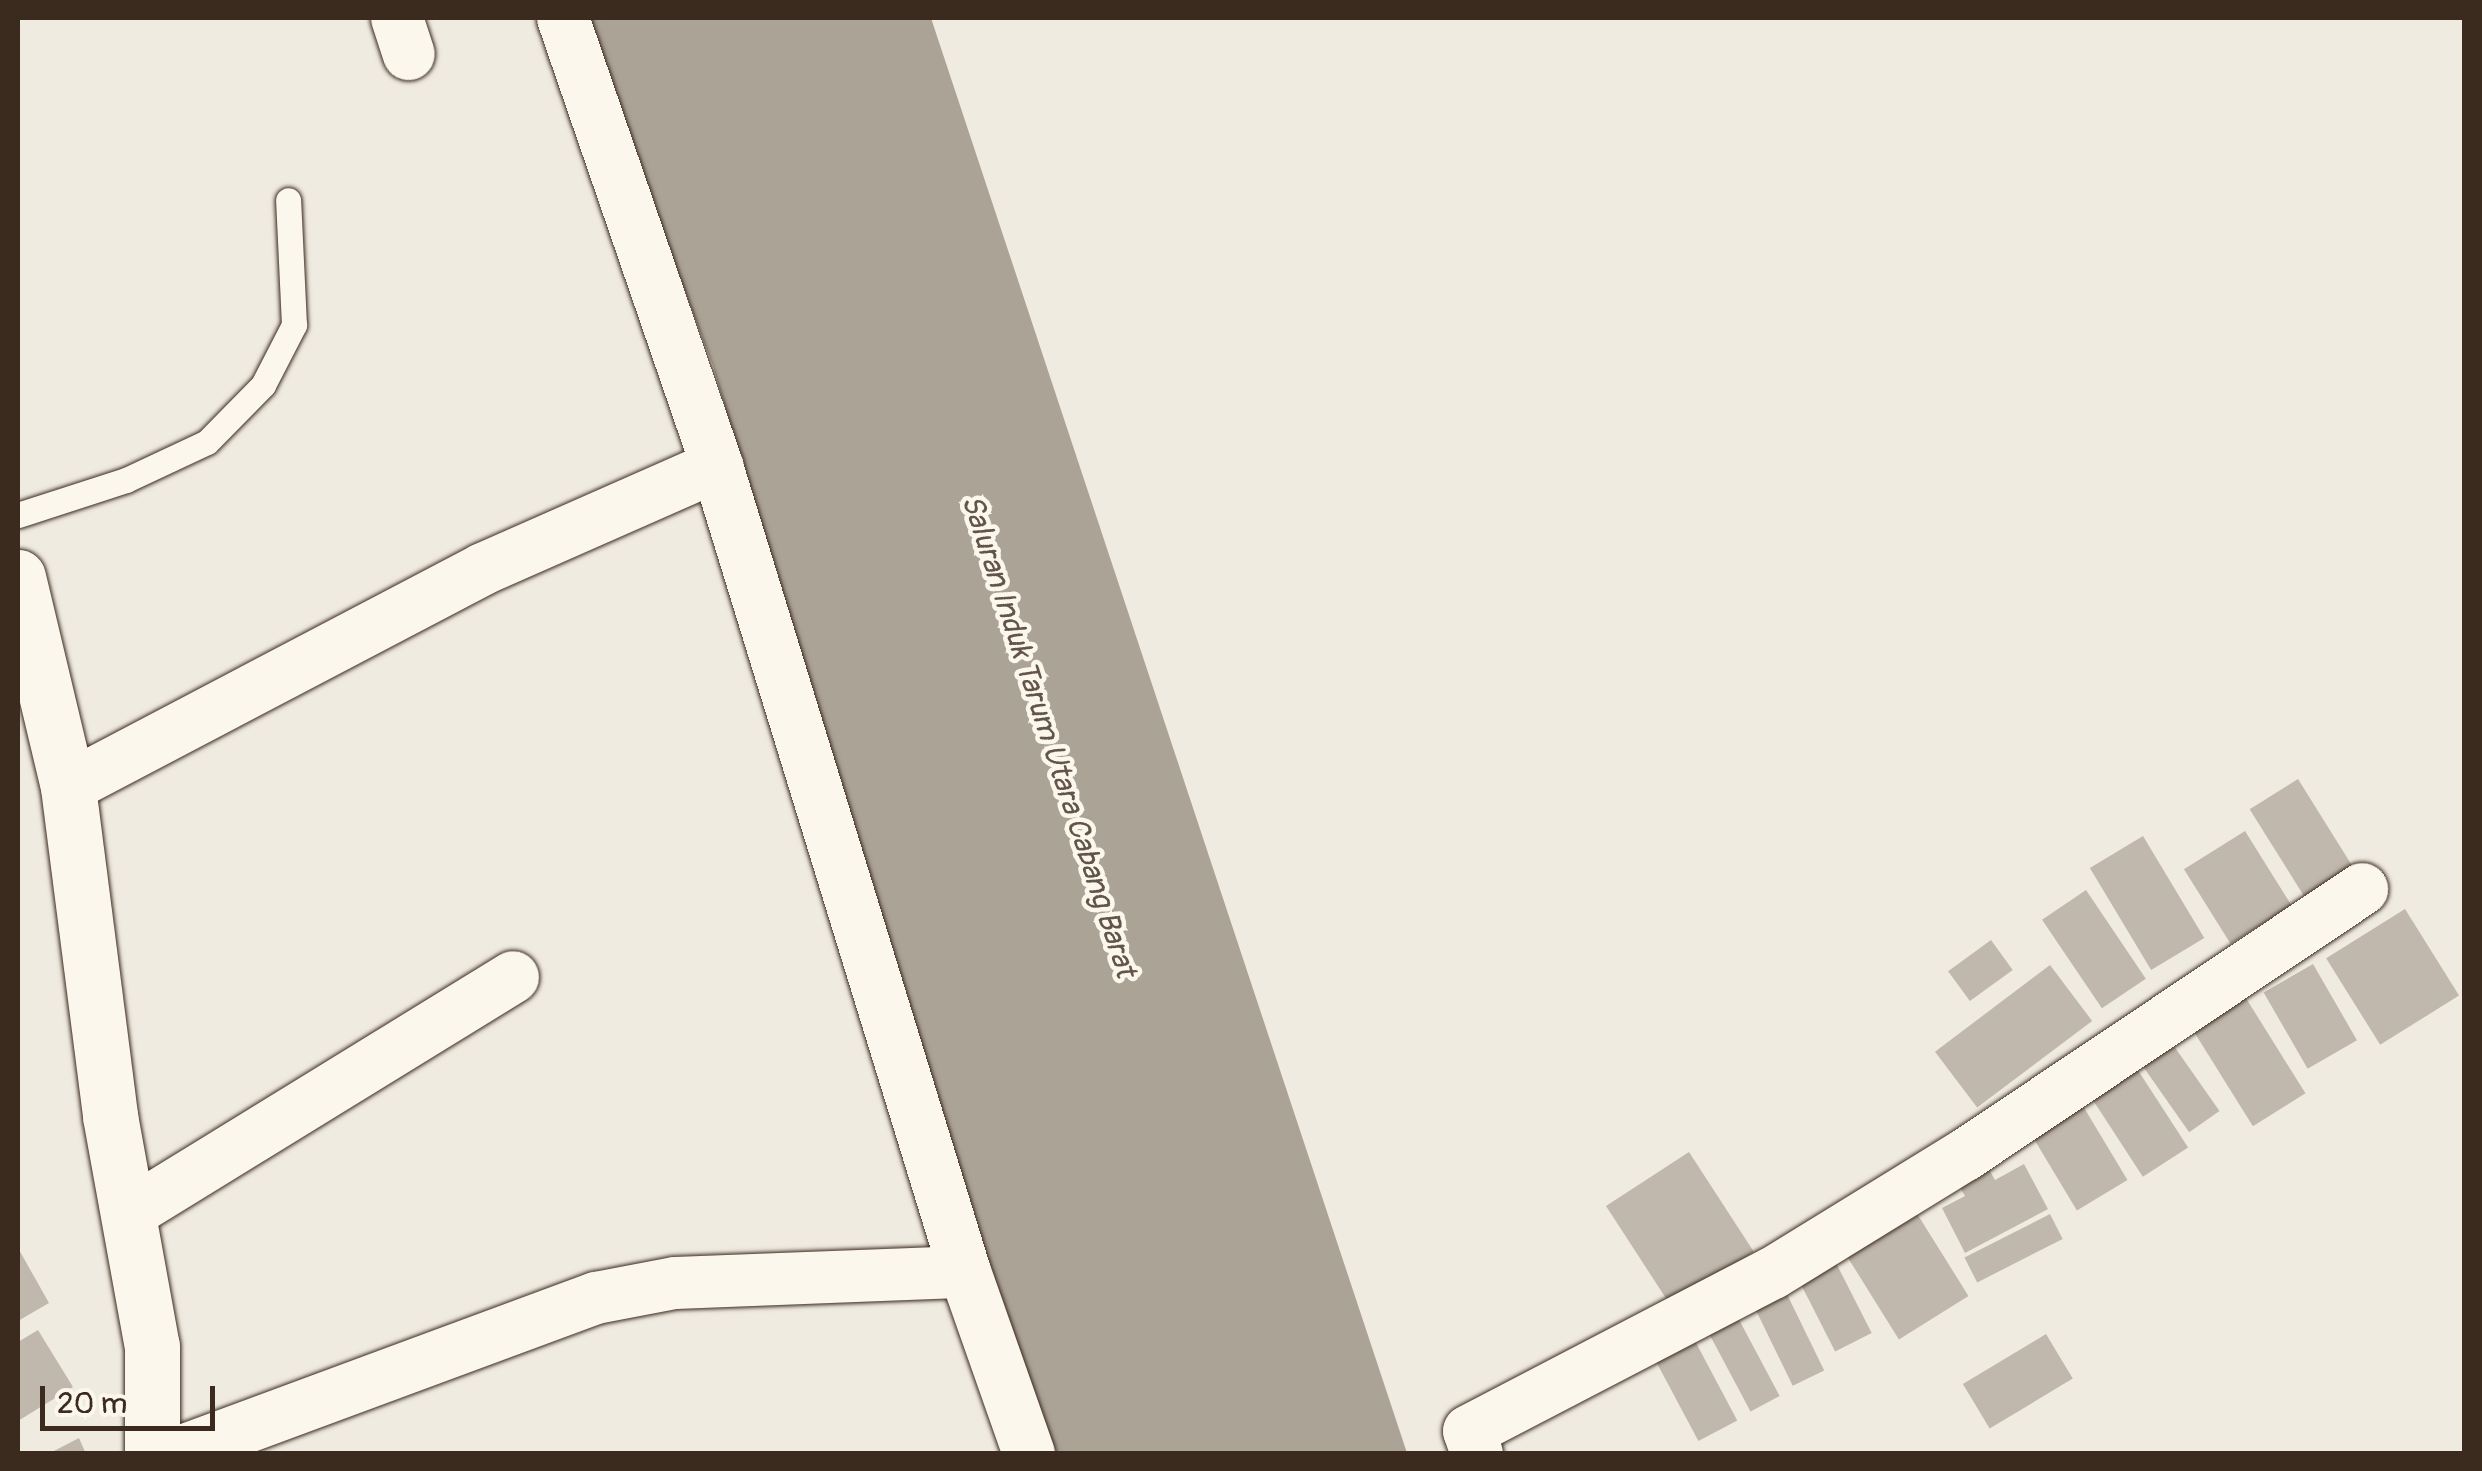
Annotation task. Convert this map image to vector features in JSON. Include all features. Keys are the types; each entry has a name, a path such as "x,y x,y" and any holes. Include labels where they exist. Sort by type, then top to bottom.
{"main road":[{"path":"18,577 68,787 128,1214 152,1346 152,1454"}],"street":[{"path":"563,18 716,466 965,1272 1029,1454"},
{"path":"68,787 482,569 716,466"},
{"path":"1477,1454 1469,1431 1773,1273 1964,1155 2362,889"},
{"path":"128,1214 513,977"},
{"path":"174,1454 596,1298 675,1283 965,1272"}],"lane":[{"path":"18,516 126,480 208,442 263,384 294,325 288,200"}],"water":[{"name":"Saluran Induk Tarum Utara Cabang Barat","path":"583,18 931,18 1407,1453 1038,1453 713,366"}],"building":[{"path":"2298,779 2354,869 2306,899 2250,809"},
{"path":"2245,831 2292,906 2231,944 2184,869"},
{"path":"2143,836 2204,938 2151,970 2090,868"},
{"path":"2086,890 2146,979 2102,1008 2042,920"},
{"path":"2405,909 2459,996 2380,1045 2326,958"},
{"path":"1991,940 2013,970 1970,1001 1948,971"},
{"path":"2313,964 2357,1040 2308,1069 2264,992"},
{"path":"2050,965 2092,1021 1977,1108 1935,1052"},
{"path":"2244,995 2305,1093 2253,1126 2191,1028"},
{"path":"2169,1039 2219,1111 2189,1132 2139,1060"},
{"path":"2132,1061 2188,1147 2143,1177 2087,1090"},
{"path":"2077,1096 2127,1180 2077,1210 2026,1126"},
{"path":"1689,1152 1754,1252 1671,1306 1606,1206"},
{"path":"1982,1157 1995,1180 2024,1164 2048,1209 1965,1253 1942,1208 1965,1196 1952,1174"},
{"path":"1916,1212 1968,1296 1899,1339 1846,1255"},
{"path":"2050,1214 2063,1239 1977,1283 1964,1258"},
{"path":"18,1248 49,1303 18,1321"},
{"path":"1834,1259 1872,1333 1835,1352 1797,1278"},
{"path":"1783,1286 1824,1370 1793,1386 1752,1301"},
{"path":"1736,1314 1780,1396 1751,1412 1707,1329"},
{"path":"38,1330 73,1387 18,1421 18,1342"},
{"path":"2046,1334 2073,1379 1990,1429 1963,1384"},
{"path":"1695,1341 1737,1420 1698,1441 1656,1362"},
{"path":"79,1438 86,1454 48,1454"}]}
